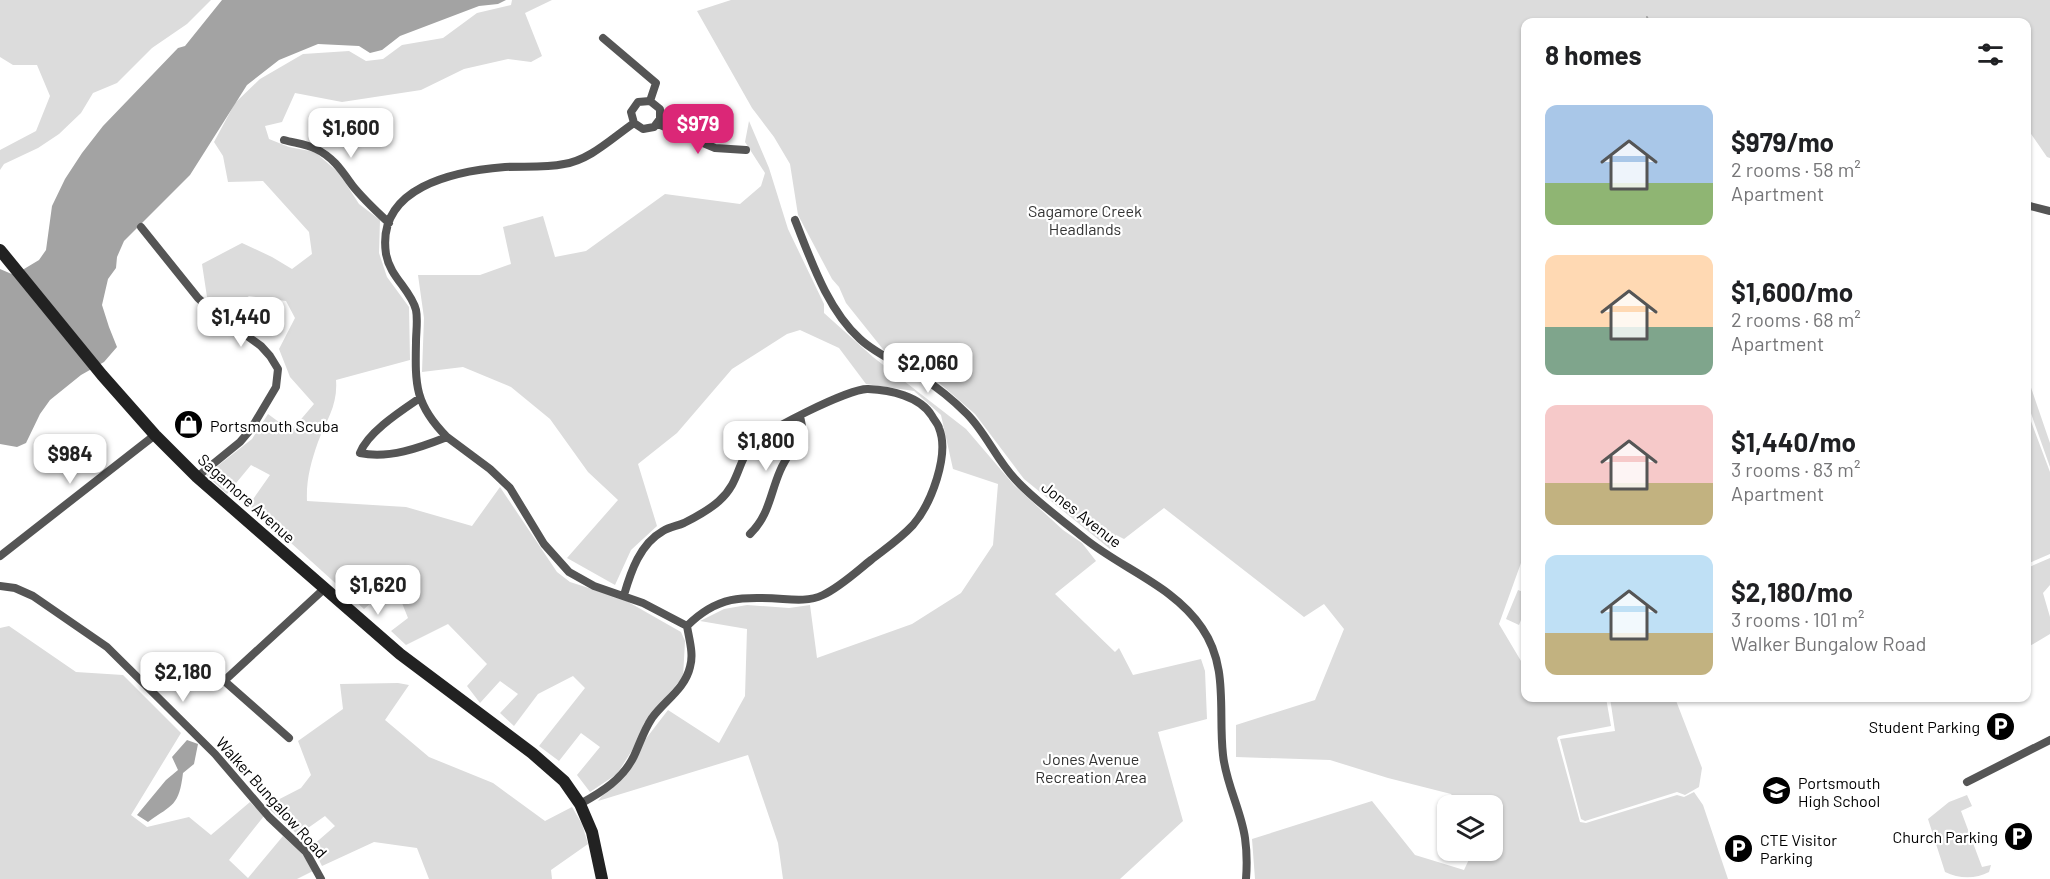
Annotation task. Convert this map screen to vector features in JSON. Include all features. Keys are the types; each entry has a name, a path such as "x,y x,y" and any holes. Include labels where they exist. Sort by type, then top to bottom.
{"main road":[{"name":"Sagamore Avenue","path":"0,250 102,375 155,435 197,477 400,654 549,767 564,781 580,804 592,832 602,879"}],"street":[{"path":"603,38 656,83 650,101"},
{"path":"650,101 660,109 660,119 658,124 649,129 643,129 631,118 633,107 638,102 650,101"},
{"path":"634,123 579,160 564,164 461,173 433,182 411,193 394,210 386,243 390,268 416,309 415,372 420,398 429,417 447,437 490,469 510,488 544,544 569,572 594,586 624,595 663,612 687,626"},
{"path":"658,124 715,148 746,150"},
{"path":"284,140 316,149 330,159 343,170 366,202 389,223"},
{"path":"2031,206 2050,211"},
{"name":"Jones Avenue","path":"795,220 833,304 845,324 861,340 881,354 939,389 977,424 1015,479 1098,548 1181,604 1202,628 1219,667 1223,712 1223,754 1245,837 1246,879"},
{"path":"141,227 198,298 261,346 278,369 276,387 261,416 240,442 197,477"},
{"path":"624,595 642,550 663,530 683,523 715,504 731,488 750,447 757,440 800,416 865,389 886,391 912,398 928,410 940,429 942,451 937,481 915,523 903,535 823,595 807,600 762,597 722,601 687,626"},
{"path":"420,398 382,427 362,447 360,453 382,455 395,453 447,437"},
{"path":"750,534 762,520 785,460 802,434 800,416"},
{"path":"0,556 155,435"},
{"name":"Walker Bungalow Road","path":"0,586 15,588 33,596 107,647 215,754 268,817 306,852 321,879"},
{"path":"224,681 324,589"},
{"path":"580,804 603,792 620,777 634,756 652,718 684,682 692,658 687,626"},
{"path":"213,671 289,738"},
{"path":"1967,782 2050,740"}],"green space":[{"path":"0,0 211,0 187,24 152,48 117,83 93,93 81,113 59,134 38,148 4,164 0,170 0,150 36,131 50,96 37,65 13,65 0,57"},
{"path":"512,0 552,0 525,13 542,56 531,62 508,59 464,69 421,90 342,102 295,93 282,122 265,126 269,139 289,147 315,152 339,173 359,204 380,220 379,253 387,277 409,307 410,360 336,380 334,405 311,464 307,501 406,507 472,526 500,487 557,572 570,582 623,599 681,632 685,641 683,677 644,723 636,744 617,774 590,792 577,775 600,747 581,733 559,761 539,746 585,688 573,676 538,694 514,726 500,713 518,694 500,681 480,703 467,686 487,664 448,624 406,645 391,631 408,618 394,583 364,609 249,505 270,475 251,465 227,494 206,475 252,439 268,414 291,431 314,404 290,377 279,349 295,318 286,301 249,296 226,311 207,297 202,264 242,243 292,269 312,254 309,232 263,181 228,182 223,156 214,142 235,103 260,79 303,54 349,51 366,61 383,59 402,45 443,38 477,13 511,5"},
{"name":"Sagamore Creek Headlands","path":"731,0 2050,0 2050,158 2031,134 2031,18 1521,18 1521,563 1499,624 1521,661 1521,702 1607,702 1611,726 1557,738 1580,822 1586,823 1677,795 1684,797 1694,792 1703,805 1728,879 1255,879 1252,839 1372,801 1415,855 1464,870 1468,861 1503,861 1503,795 1452,795 1330,760 1236,757 1236,725 1315,700 1344,629 1324,604 1304,617 1164,508 1124,539 1116,535 1110,549 1024,479 975,414 930,375 886,353 846,303 798,215 790,164 774,137 752,108 697,11"},
{"name":"Jones Avenue Recreation Area","path":"749,121 769,168 788,229 824,304 824,313 873,357 966,429 1014,485 1063,530 1082,543 1096,561 1055,594 1115,652 1119,648 1133,675 1201,659 1205,671 1207,719 1158,732 1183,821 1120,879 783,879 778,843 748,755 598,801 668,710 719,743 745,696 747,629 700,621 724,609 747,605 789,608 810,605 817,658 912,624 961,593 993,545 998,484 953,469 941,415 914,391 866,384 839,348 800,330 787,334 732,369 677,433 638,464 657,526 631,550 615,585 567,558 618,500 588,472 550,419 511,387 463,367 422,372 424,318 418,275 480,275 511,264 503,227 543,216 555,257 586,251 665,194 740,204 761,186 765,173 745,142"},
{"path":"2031,388 2050,443 2050,467 2031,413"},
{"path":"2031,421 2050,472 2050,554 2031,562"},
{"path":"2050,558 2050,585 2043,593 2050,617 2050,634 2031,645 2031,610 2031,566"},
{"path":"1518,590 1521,591 1519,625 1506,619"},
{"path":"9,626 76,672 123,675 181,733 131,815 147,827 189,817 211,835 250,802 264,816 229,860 248,878 283,836 303,855 313,871 297,879 0,879 0,628"},
{"path":"398,683 409,685 385,720 429,757 493,783 545,821 572,807 582,824 588,844 551,870 552,879 429,879 417,848 374,842 322,866 312,846 335,826 325,816 298,835 266,806 301,788 311,775 298,741 343,709 340,684"},
{"path":"1611,702 1677,702 1702,768 1699,787 1685,795 1677,792 1585,821 1581,819 1560,739 1615,731"},
{"path":"1967,795 1972,806 1961,811 1982,867 1991,865 1989,872 1967,877 1945,872 1928,819 1949,802"}],"shaded area":[{"path":"222,0 506,0 498,4 479,6 400,36 382,50 370,53 359,46 318,44 279,60 247,85 190,175 124,241 117,257 116,268 108,279 102,305 117,347 104,362 81,375 50,400 40,414 26,443 17,447 0,444 0,269 14,275 39,260 46,250 52,206 65,179 82,153 103,126 178,48 185,46"},
{"path":"187,740 198,744 194,764 183,773 177,798 169,807 148,822 137,815 166,780 178,770 172,757"}],"place":[{"name":"Portsmouth Scuba","path":"189,425"},
{"name":"Student Parking","path":"2001,726"},
{"name":"Portsmouth High School","path":"1777,791"},
{"name":"Church Parking","path":"2019,836"},
{"name":"CTE Visitor Parking","path":"1739,848"}]}
